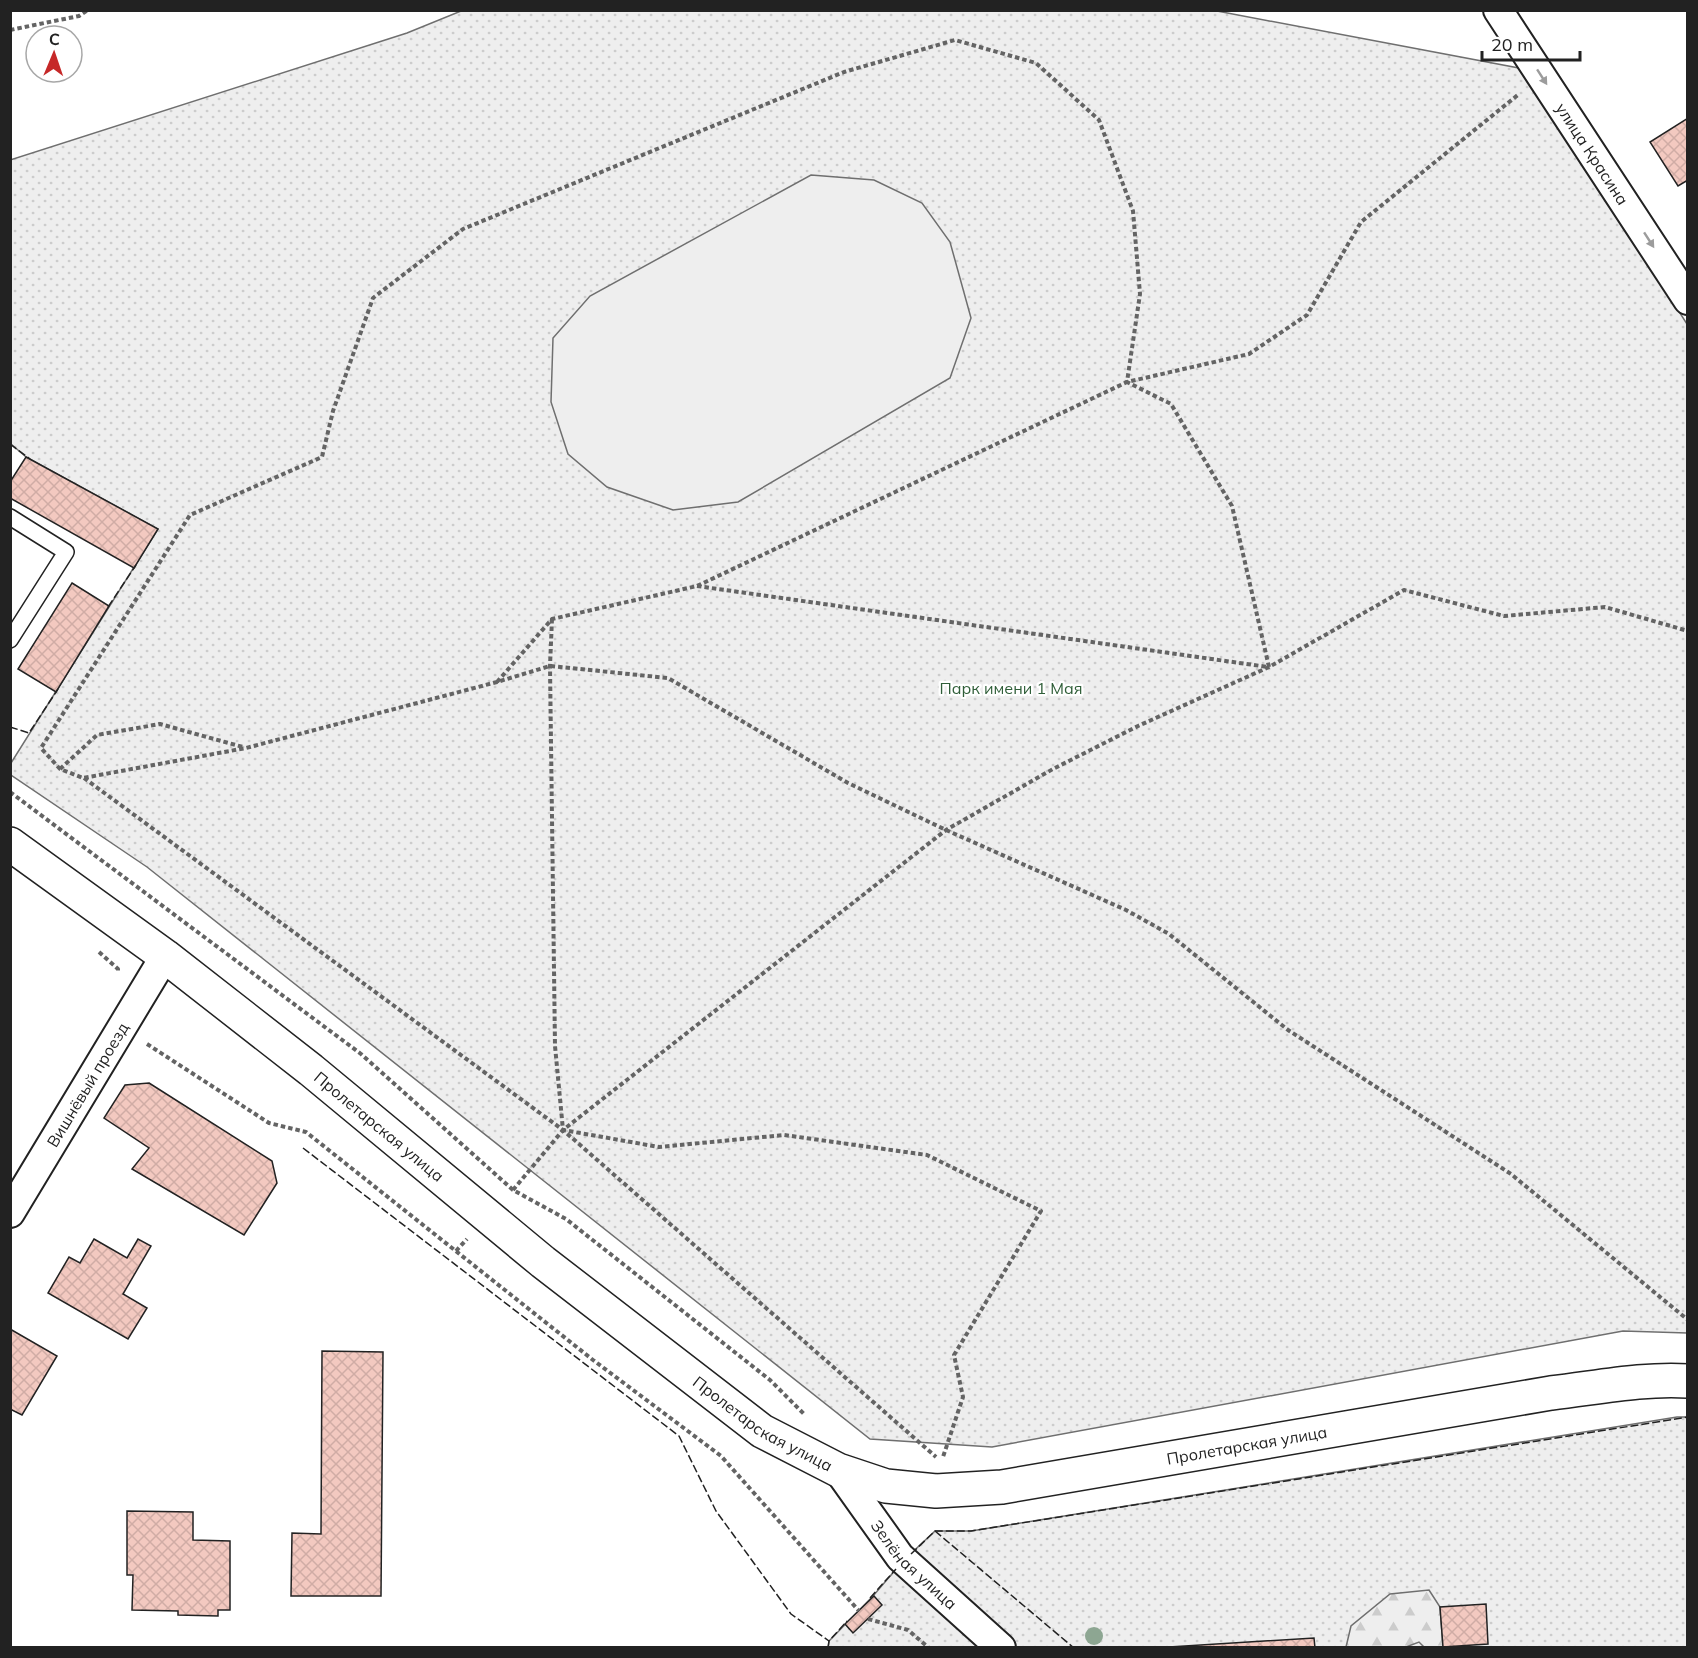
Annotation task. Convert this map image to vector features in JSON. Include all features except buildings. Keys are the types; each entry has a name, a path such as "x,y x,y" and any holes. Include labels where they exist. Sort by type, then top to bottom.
{"street":[{"name":"улица Красина","path":"1498,10 1688,300"},
{"name":"Пролетарская улица","path":"10,844 165,956 311,1071 543,1262 762,1431 838,1470 886,1486 936,1491 1002,1487 1551,1393 1626,1384 1688,1381"},
{"name":"Вишнёвый проезд","path":"10,1213 165,956"},
{"name":"Зелёная улица","path":"838,1470 900,1557 1001,1647"}],"lane":[{"path":"10,517 66,552 10,640"}],"path":[{"path":"10,30 80,16 88,10"},
{"path":"941,1461 563,1130 83,778 60,769 40,748 190,515 322,457 333,411 373,298 463,229 844,72 956,40 1036,63 1099,120 1133,211 1140,294 1127,382"},
{"path":"497,682 552,619 697,586 1127,382 1249,354 1308,315 1361,222 1521,92 1537,69"},
{"path":"1127,382 1171,405 1232,506 1269,668"},
{"path":"697,586 1269,668"},
{"path":"513,1190 563,1130 946,830 1127,731 1269,668 1404,590 1504,616 1605,607 1688,631"},
{"path":"552,619 550,666 555,1046 563,1130"},
{"path":"83,778 246,748 550,666 668,678 848,783 946,830 1126,910 1169,934 1288,1030 1511,1174 1688,1320"},
{"path":"60,769 97,735 160,724 246,748"},
{"path":"10,792 361,1054 513,1190 566,1219 770,1380 811,1420"},
{"path":"92,946 118,969 122,1028 269,1123 306,1132 593,1360 721,1456 859,1611"},
{"path":"563,1130 659,1147 784,1134 927,1155 1041,1211 954,1355 963,1397 941,1461"},
{"path":"930,1460 952,1460"},
{"path":"868,1619 908,1630 929,1647"}],"green space":[{"name":"Парк имени 1 Мая","path":"461,11 1217,11 1524,69 1687,324 1687,1333 1623,1331 992,1447 870,1439 147,867 11,775 11,763 158,529 26,457 11,444 10,160 407,33"},
{"path":"811,175 874,180 922,203 950,242 971,318 950,378 738,502 673,510 607,487 568,454 551,402 553,338 590,296"},
{"path":"1687,1417 1687,1647 828,1648 829,1641 903,1561 935,1531 971,1531"},
{"path":"1429,1590 1440,1607 1443,1647 1424,1647 1419,1642 1406,1647 1346,1647 1351,1626 1390,1594"}],"fence":[{"path":"10,444 30,459"},
{"path":"108,607 136,565"},
{"path":"10,727 29,733 58,689"},
{"path":"303,1148 679,1436 716,1511 791,1614 829,1641"},
{"path":"911,1554 935,1531 971,1531 1688,1417"},
{"path":"935,1531 1074,1648"},
{"path":"870,1598 896,1569"},
{"path":"828,1648 829,1641 847,1621"}]}
